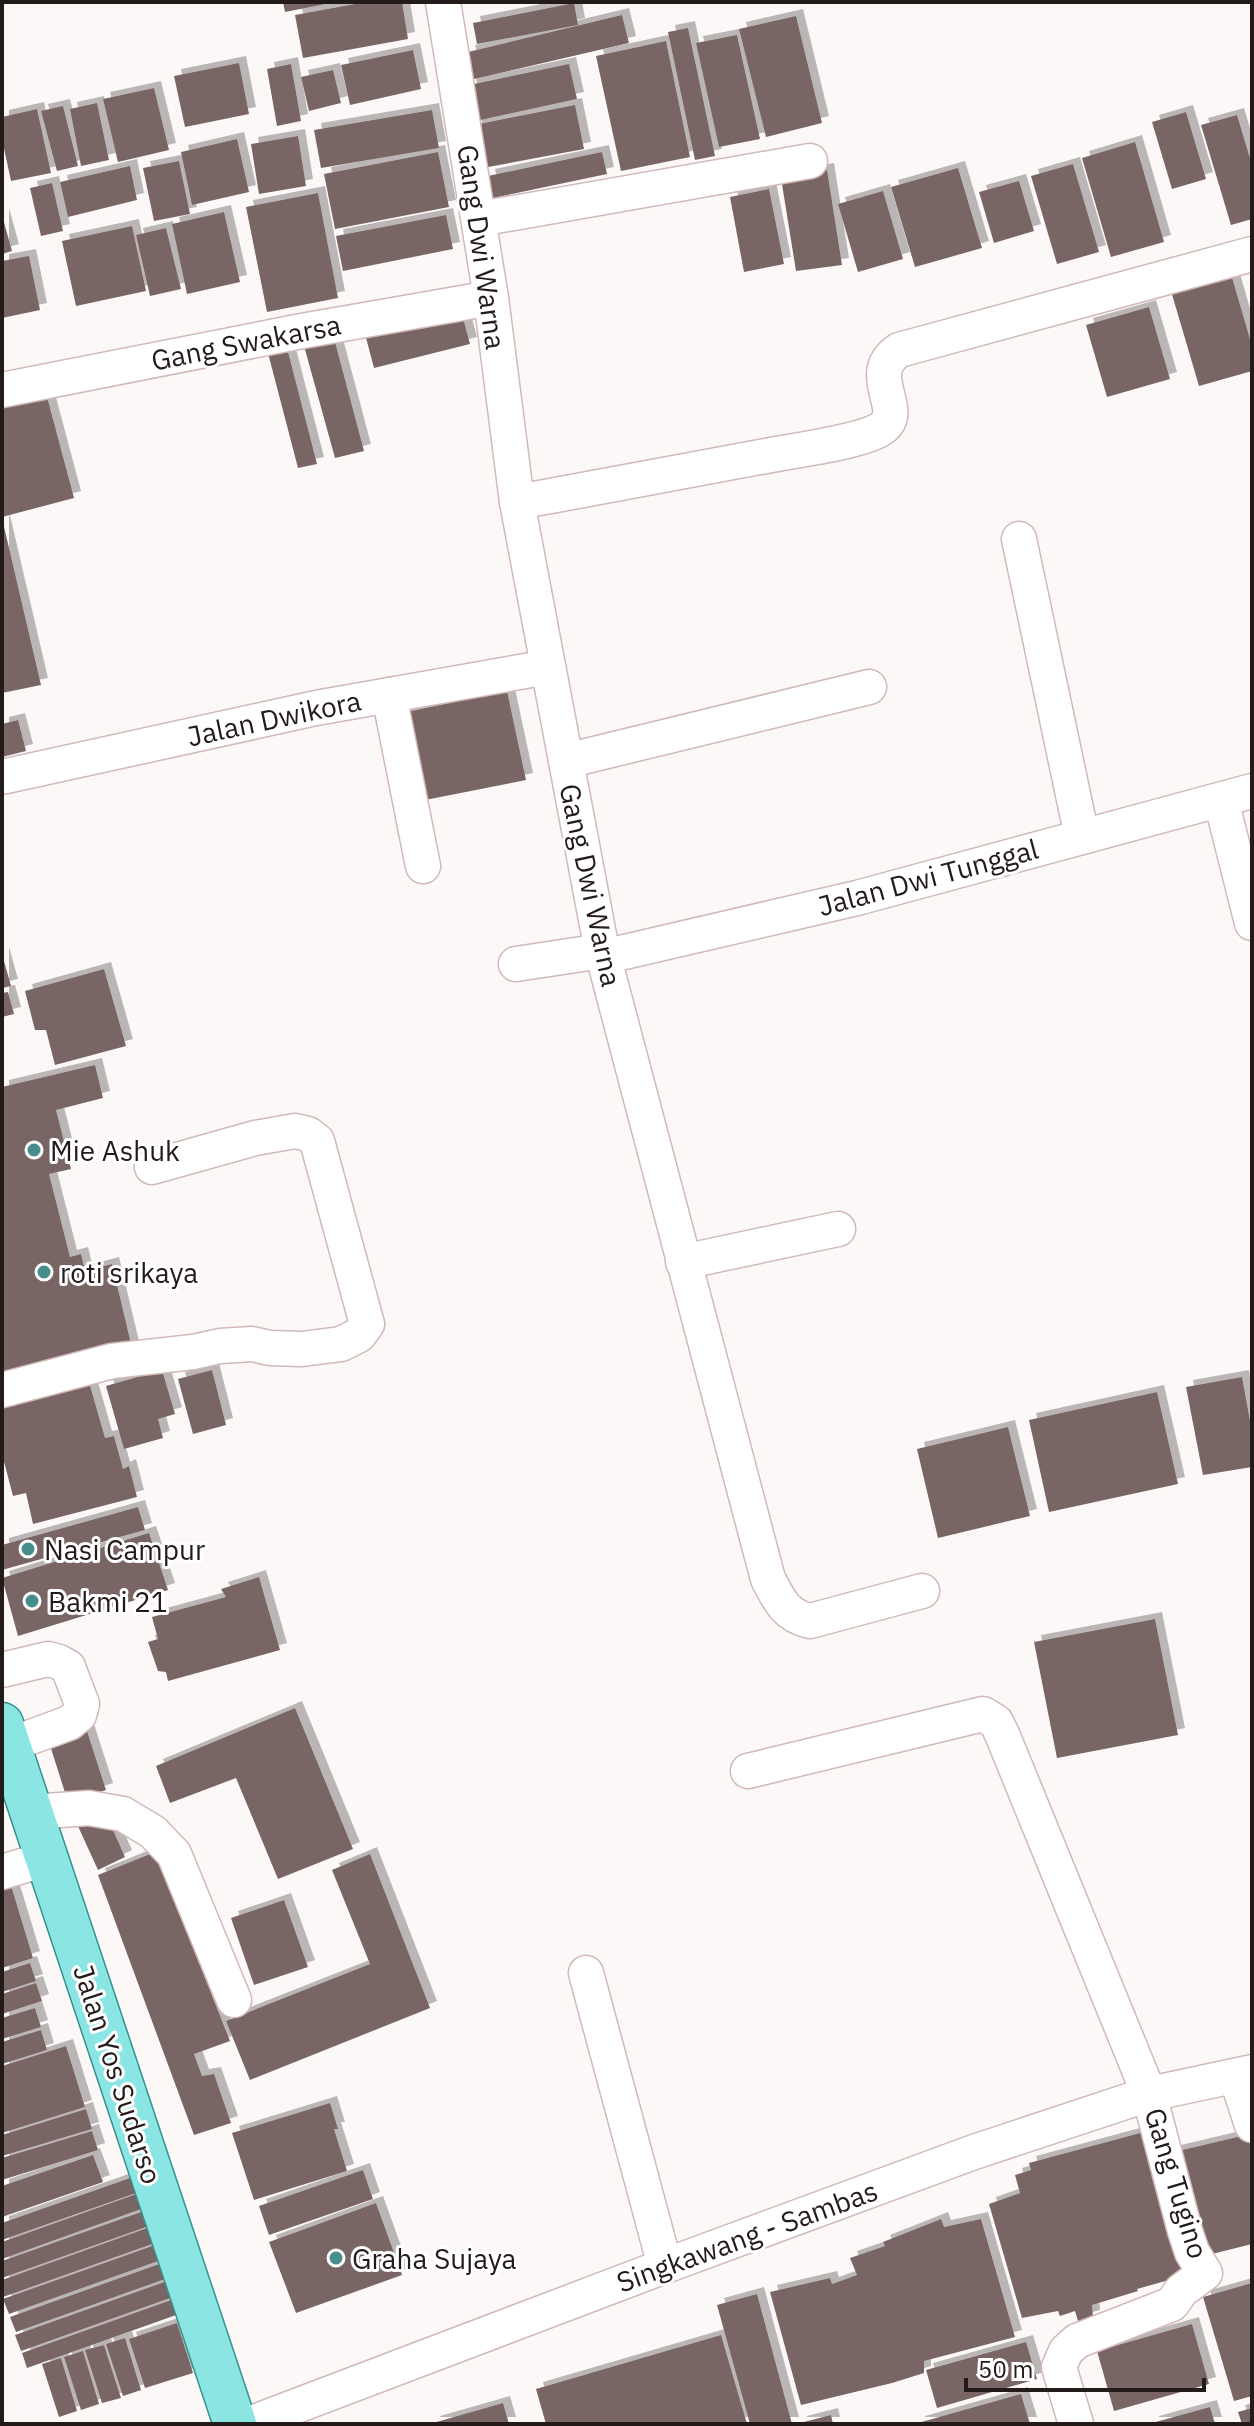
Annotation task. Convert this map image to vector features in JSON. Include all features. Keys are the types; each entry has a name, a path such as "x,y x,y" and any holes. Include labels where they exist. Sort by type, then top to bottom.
{"main road":[{"name":"Jalan Yos Sudarso","path":"6,1734 235,2424"}],"street":[{"name":"Gang Dwi Warna","path":"443,2 491,298 517,502 603,954 768,1579 781,1605 794,1617 810,1621 922,1591"},
{"path":"479,219 810,161"},
{"path":"517,502 827,444 878,431 887,424 891,414 884,367 888,357 899,350 1252,254"},
{"name":"Gang Swakarsa","path":"2,390 302,331 491,298"},
{"path":"1019,539 1082,837"},
{"name":"Jalan Dwikora","path":"2,777 316,708 548,667"},
{"path":"566,761 869,687"},
{"path":"389,695 423,866"},
{"path":"1237,795 1252,923"},
{"name":"Jalan Dwi Tunggal","path":"516,964 603,954 857,898 1237,795"},
{"path":"2,1390 112,1361 220,1346 252,1344 302,1349 341,1344 359,1335 367,1324 317,1141 308,1134 295,1131 255,1138 152,1167"},
{"path":"683,1262 838,1229"},
{"path":"2,1670 48,1659 59,1662 68,1667 82,1704 79,1715 69,1723 6,1734"},
{"path":"748,1771 983,1714 996,1722 1149,2094"},
{"path":"30,1812 89,1808 123,1814 153,1832 174,1854 234,2000"},
{"path":"2,1872 46,1859"},
{"path":"586,1973 665,2266"},
{"path":"1244,2074 1252,2125"},
{"name":"Singkawang - Sambas","path":"249,2424 974,2152 1149,2094 1244,2074"},
{"name":"Gang Tugino","path":"1076,2424 1059,2367 1066,2351 1077,2341 1172,2304 1181,2291 1205,2273 1192,2252 1185,2231 1149,2094"}],"building":[{"path":"283,2 330,2 331,3 285,12"},
{"path":"366,2 402,2 408,39 303,58 295,15"},
{"path":"574,3 578,25 477,44 473,23"},
{"path":"622,15 629,43 474,79 468,52"},
{"path":"796,16 822,123 766,137 739,29"},
{"path":"688,28 715,156 695,160 668,32"},
{"path":"737,35 760,139 719,147 696,43"},
{"path":"666,41 690,157 621,171 596,56"},
{"path":"413,50 421,89 350,105 341,65"},
{"path":"239,63 249,114 185,127 174,76"},
{"path":"291,64 301,121 277,126 267,69"},
{"path":"569,64 577,99 476,121 469,85"},
{"path":"333,70 341,103 309,111 301,77"},
{"path":"154,88 169,150 118,162 103,99"},
{"path":"97,103 109,160 81,166 70,109"},
{"path":"575,105 584,149 483,168 474,125"},
{"path":"63,106 78,166 57,171 41,111"},
{"path":"37,109 51,173 11,181 2,139 2,117"},
{"path":"432,110 439,148 321,168 314,130"},
{"path":"1186,112 1206,179 1172,189 1152,122"},
{"path":"1237,115 1252,165 1252,219 1231,225 1201,125"},
{"path":"298,136 306,186 259,194 251,144"},
{"path":"237,139 249,192 192,205 181,152"},
{"path":"1135,142 1164,242 1111,257 1082,158"},
{"path":"438,152 449,207 335,229 324,174"},
{"path":"602,152 607,174 493,198 488,176"},
{"path":"179,161 190,214 154,221 143,168"},
{"path":"1073,164 1099,252 1057,264 1031,176"},
{"path":"130,166 137,200 68,217 60,182"},
{"path":"958,168 982,248 915,267 891,187"},
{"path":"827,170 842,265 796,271 781,178"},
{"path":"1019,181 1034,231 994,243 979,192"},
{"path":"52,183 63,231 41,236 30,188"},
{"path":"769,189 784,264 744,272 730,197"},
{"path":"883,191 903,259 858,272 838,204"},
{"path":"318,193 338,298 267,312 246,207"},
{"path":"224,212 240,282 187,294 172,224"},
{"path":"2,215 12,251 2,254"},
{"path":"446,215 453,249 343,271 336,236"},
{"path":"132,226 146,291 76,306 62,241"},
{"path":"166,228 181,289 150,296 136,235"},
{"path":"29,256 40,310 2,318 2,261"},
{"path":"1231,274 1252,346 1252,371 1199,386 1171,291"},
{"path":"1149,307 1170,379 1107,397 1086,325"},
{"path":"461,310 470,344 374,368 365,334"},
{"path":"331,327 364,451 335,458 301,335"},
{"path":"287,348 317,464 298,468 268,353"},
{"path":"46,393 74,498 2,517 2,403"},
{"path":"2,518 41,685 2,693"},
{"path":"507,691 526,780 415,802 397,714"},
{"path":"18,720 26,751 2,757 2,724"},
{"path":"2,954 11,986 2,988"},
{"path":"104,969 126,1046 55,1065 46,1030 35,1030 25,991"},
{"path":"8,992 14,1014 2,1017 2,993"},
{"path":"95,1065 103,1098 56,1110 71,1169 49,1174 70,1257 81,1254 85,1271 112,1264 132,1348 2,1383 2,1087"},
{"path":"162,1370 175,1414 158,1419 163,1438 124,1449 106,1386"},
{"path":"212,1370 226,1425 193,1434 178,1379"},
{"path":"87,1375 105,1438 114,1436 123,1469 129,1466 137,1497 33,1524 26,1493 13,1496 2,1454 2,1397"},
{"path":"1242,1377 1252,1432 1252,1467 1203,1475 1186,1387"},
{"path":"1157,1392 1178,1484 1049,1512 1029,1420"},
{"path":"1008,1427 1030,1516 938,1538 917,1449"},
{"path":"138,1507 145,1530 2,1570 2,1545"},
{"path":"149,1533 168,1590 18,1636 2,1578"},
{"path":"259,1577 280,1650 168,1681 166,1672 158,1671 148,1642 158,1639 152,1617 226,1597 221,1589"},
{"path":"1155,1619 1178,1735 1057,1758 1034,1642"},
{"path":"295,1708 353,1849 278,1879 236,1778 170,1803 156,1766"},
{"path":"86,1728 106,1790 68,1802 48,1739"},
{"path":"105,1812 125,1857 98,1870 77,1824"},
{"path":"155,1852 230,2041 194,2054 202,2076 214,2074 231,2123 194,2135 98,1875"},
{"path":"370,1854 430,2008 250,2080 226,2021 370,1964 332,1870"},
{"path":"9,1879 33,1958 2,1968 2,1881"},
{"path":"284,1900 308,1967 254,1985 231,1918"},
{"path":"30,1963 36,1981 2,1992 2,1972"},
{"path":"36,1983 42,2001 2,2014 2,1994"},
{"path":"35,2008 41,2027 2,2039 2,2018"},
{"path":"41,2030 47,2050 2,2064 2,2042"},
{"path":"66,2046 85,2107 2,2133 2,2066"},
{"path":"330,2103 338,2129 334,2129 347,2171 254,2200 232,2133"},
{"path":"86,2109 92,2129 2,2156 2,2135"},
{"path":"1155,2129 1194,2273 1092,2305 1093,2317 1078,2321 1075,2311 1060,2316 1058,2311 1022,2318 989,2204 1020,2193 1015,2175 1031,2170 1029,2163"},
{"path":"92,2131 98,2150 2,2180 2,2158"},
{"path":"1250,2134 1252,2244 1204,2256 1174,2152"},
{"path":"93,2155 103,2182 2,2217 2,2186"},
{"path":"363,2170 373,2199 269,2235 259,2206"},
{"path":"133,2177 139,2192 2,2240 2,2223"},
{"path":"139,2193 144,2208 2,2259 2,2242"},
{"name":"Graha Sujaya","path":"376,2203 402,2275 296,2313 269,2242"},
{"path":"144,2211 149,2226 2,2278 2,2261"},
{"path":"941,2219 944,2227 981,2219 1015,2337 924,2361 924,2373 801,2405 770,2292 830,2278 832,2284 857,2275 850,2258 885,2246 883,2242"},
{"path":"150,2227 155,2243 3,2297 2,2280"},
{"path":"155,2245 161,2260 9,2314 3,2299"},
{"path":"162,2263 168,2278 16,2332 10,2317"},
{"path":"167,2281 173,2297 21,2351 15,2335"},
{"path":"1252,2283 1252,2396 1234,2401 1203,2297"},
{"path":"757,2294 792,2424 750,2424 717,2305"},
{"path":"174,2299 179,2314 27,2368 22,2353"},
{"path":"177,2323 193,2373 145,2388 129,2339"},
{"path":"1192,2324 1209,2384 1114,2411 1097,2351"},
{"path":"721,2335 747,2424 546,2424 536,2389"},
{"path":"125,2338 141,2390 123,2396 106,2344"},
{"path":"1026,2342 1037,2379 937,2408 926,2370"},
{"path":"104,2345 121,2398 102,2403 85,2350"},
{"path":"83,2351 99,2404 81,2410 64,2357"},
{"path":"61,2358 77,2411 59,2417 42,2364"},
{"path":"1021,2394 1030,2424 918,2424 918,2423"},
{"path":"503,2403 509,2424 433,2424 433,2423"},
{"path":"1210,2407 1215,2424 1152,2424 1152,2423"},
{"path":"1252,2408 1252,2424 1242,2424 1238,2412"},
{"path":"831,2415 833,2424 800,2424 800,2423"}],"place":[{"name":"Mie Ashuk","path":"34,1150"},
{"name":"roti srikaya","path":"44,1272"},
{"name":"Nasi Campur","path":"28,1549"},
{"name":"Bakmi 21","path":"32,1601"},
{"name":"Graha Sujaya","path":"336,2258"}]}
